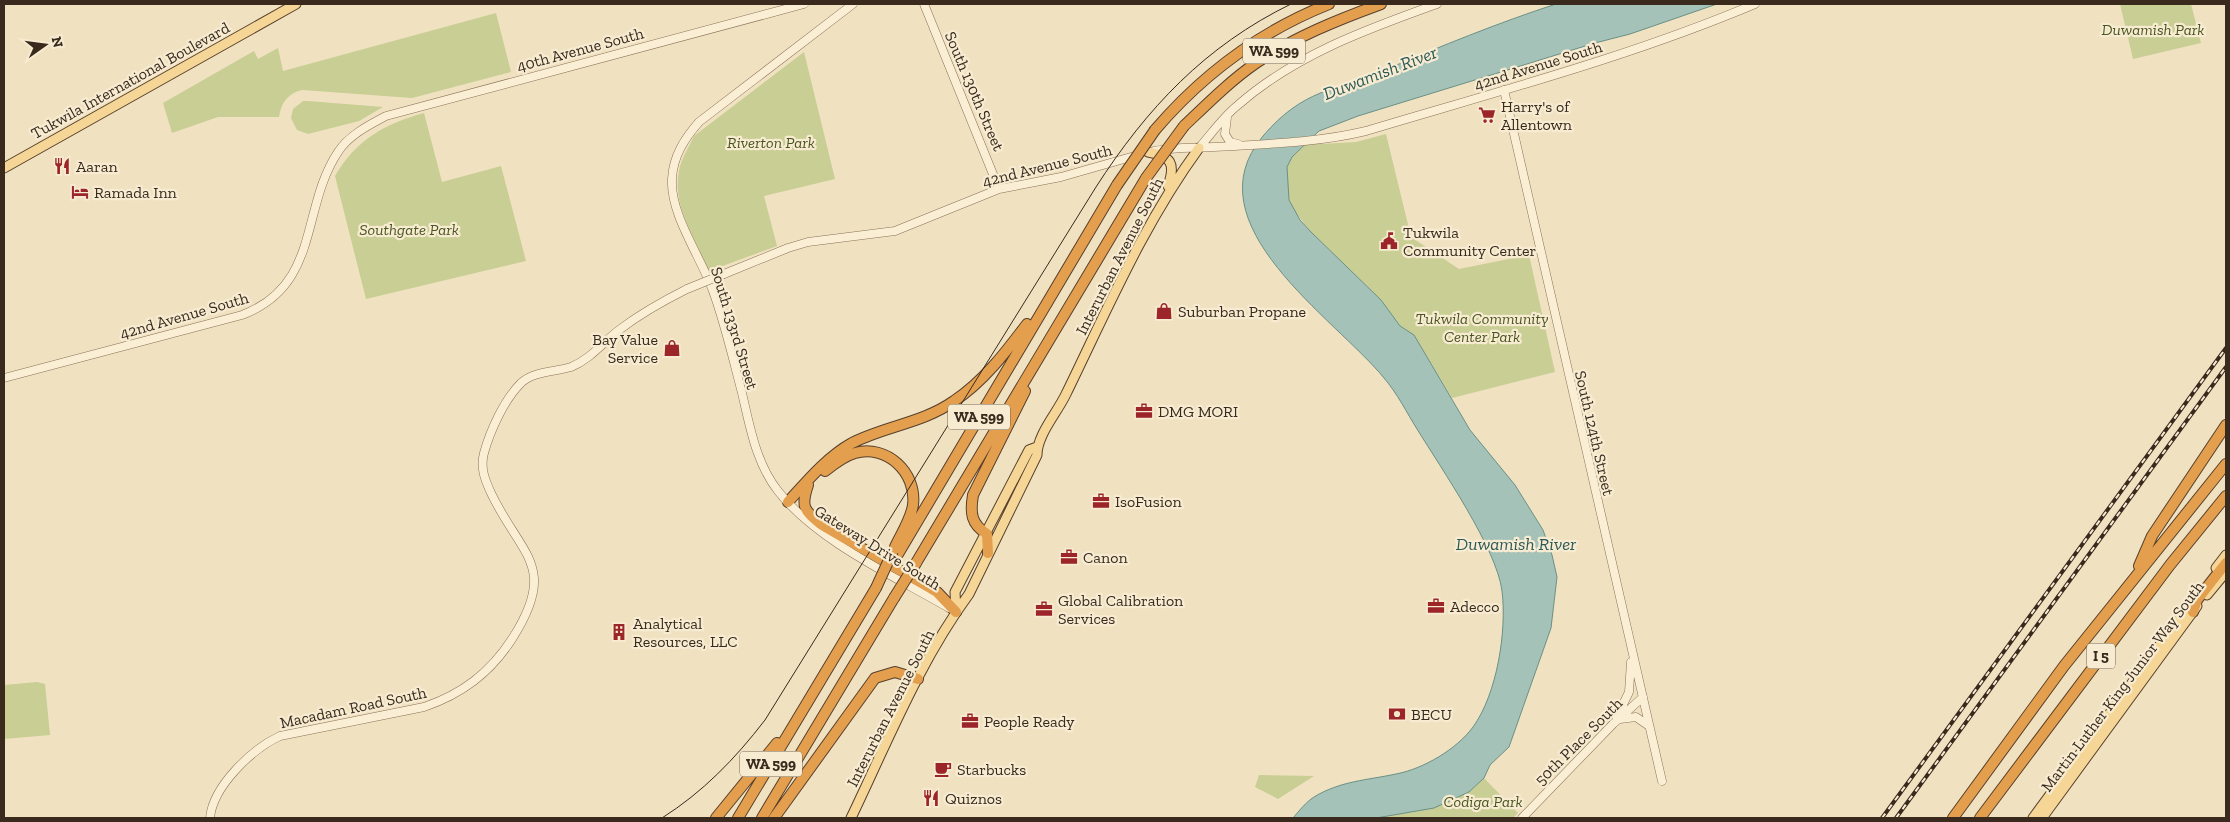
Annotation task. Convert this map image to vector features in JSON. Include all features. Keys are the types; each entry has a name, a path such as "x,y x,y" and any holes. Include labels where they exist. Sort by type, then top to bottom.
{"highway":[{"name":"WA 599","path":"738,818 1117,185 1155,130 1182,100 1215,69 1281,26 1329,4"},
{"name":"WA 599","path":"762,818 1146,178 1184,126 1236,78 1276,50 1325,25 1381,4"},
{"path":"788,502 818,470 844,448 863,438 938,411 967,392 1003,355 1061,279"},
{"path":"988,553 987,534 972,521 973,496 1064,314"},
{"path":"2133,578 2152,536 2226,425"},
{"path":"788,502 833,465 854,453 865,451 880,453 895,461 909,478 913,503 911,514 895,553"},
{"name":"I 5","path":"1953,818 2064,666 2226,464"},
{"path":"808,485 803,498 804,506 809,514 822,525 938,592 956,612"},
{"name":"I 5","path":"1980,818 2170,565 2226,496"},
{"path":"2192,612 2198,600 2226,563"},
{"path":"774,818 875,678 883,674 895,672 918,679"},
{"path":"716,818 803,709"}],"main road":[{"name":"Tukwila International Boulevard","path":"4,168 296,4"},
{"name":"Interurban Avenue South","path":"851,818 918,679 956,612 969,594 1037,455 1037,447 1061,404 1165,196 1200,148"},
{"path":"1148,152 1166,156 1171,164 1171,178 1165,196"},
{"name":"Interurban Avenue South","path":"956,612 955,592 987,534 1029,450 1037,447"},
{"name":"Martin Luther King Junior Way South","path":"2033,818 2144,664 2226,555"},
{"name":"Martin Luther King Junior Way South","path":"2042,818 2192,612 2226,572"}],"street":[{"name":"40th Avenue South","path":"316,211 326,174 338,151 348,139 386,116 410,107 804,4"},
{"path":"844,6 853,4"},
{"name":"South 130th Street","path":"924,4 999,188"},
{"name":"Interurban Avenue South","path":"1200,148 1228,114 1270,79 1342,40 1438,4"},
{"name":"42nd Avenue South","path":"618,331 660,302 687,289 788,248 808,242 896,231 999,188 1062,177 1148,152 1177,147 1200,148 1325,139 1366,131 1504,90 1692,30 1755,4"},
{"name":"South 133rd Street","path":"788,502 770,480 759,457 713,291 677,209 672,179 676,158 681,145 699,122 844,6"},
{"name":"South 124th Street","path":"1504,90 1662,781"},
{"path":"1228,114 1224,124 1224,134 1230,142 1240,145"},
{"name":"42nd Avenue South","path":"4,378 255,310 277,294 292,279 310,234 316,211"},
{"name":"Macadam Road South","path":"210,818 216,798 226,783 254,751 266,743 280,736 434,704 473,683 497,661 530,608 535,591 535,575 528,552 486,483 482,466 484,451 503,410 522,382 531,377 580,363 618,331"},
{"name":"Gateway Drive South","path":"788,502 814,526 838,542 956,612"},
{"path":"1615,722 1626,700 1631,675 1629,640"},
{"name":"50th Place South","path":"1626,700 1643,697"},
{"name":"50th Place South","path":"1522,818 1615,722 1643,697"},
{"path":"1615,722 1636,717 1650,726"}],"green space":[{"name":"Duwamish Park","path":"2120,4 2191,4 2201,43 2133,59"},
{"path":"496,13 511,72 412,98 302,90 297,91 286,99 281,107 279,117 218,117 172,133 163,103 254,51 258,59 278,48 283,71"},
{"name":"Riverton Park","path":"804,52 835,179 764,196 777,246 709,271 686,223 679,197 679,171 683,158 694,136"},
{"path":"303,101 383,107 359,121 308,134 297,130 291,118 293,109"},
{"name":"Southgate Park","path":"424,113 442,182 501,166 526,261 366,299 335,176 352,153 372,135 396,122"},
{"name":"Tukwila Community Center Park","path":"1386,134 1411,237 1459,269 1529,255 1555,372 1452,398 1414,335 1400,326 1381,300 1311,232 1292,208 1287,192 1287,167 1292,157 1305,145 1356,142"},
{"path":"37,682 45,684 50,735 4,739 4,685"},
{"path":"1259,775 1314,776 1278,799 1255,787"},
{"name":"Codiga Park","path":"1484,778 1518,813 1513,818 1376,818 1399,814 1469,792"}],"water":[{"name":"Duwamish River","path":"1556,4 1717,4 1630,34 1358,116 1319,131 1292,157 1287,167 1289,200 1300,220 1381,300 1400,326 1414,335 1470,430 1515,485 1543,530 1557,577 1551,628 1509,747 1490,765 1484,778 1469,792 1434,808 1376,818 1293,818 1308,801 1324,792 1344,784 1417,768 1439,757 1466,735 1481,713 1494,680 1503,624 1502,591 1490,553 1467,509 1393,390 1362,354 1305,298 1277,267 1256,235 1244,202 1245,169 1263,136 1292,109 1306,100 1491,27"}],"tram line":[{"path":"662,818 718,774 765,720 1115,158 1157,105 1205,60 1231,39 1291,4"}],"railway":[{"path":"1882,818 2226,348"},
{"path":"1896,818 2226,367"}],"place":[{"name":"Harry's of Allentown","path":"1487,115"},
{"name":"Aaran","path":"62,166"},
{"name":"Ramada Inn","path":"80,192"},
{"name":"Tukwila Community Center","path":"1389,241"},
{"name":"Suburban Propane","path":"1164,311"},
{"name":"Bay Value Service","path":"672,348"},
{"name":"DMG MORI","path":"1144,411"},
{"name":"IsoFusion","path":"1101,501"},
{"name":"Canon","path":"1069,557"},
{"name":"Adecco","path":"1436,606"},
{"name":"Global Calibration Services","path":"1044,609"},
{"name":"Analytical Resources, LLC","path":"619,632"},
{"name":"BECU","path":"1397,714"},
{"name":"People Ready","path":"970,721"},
{"name":"Starbucks","path":"943,769"},
{"name":"Quiznos","path":"931,798"}]}
